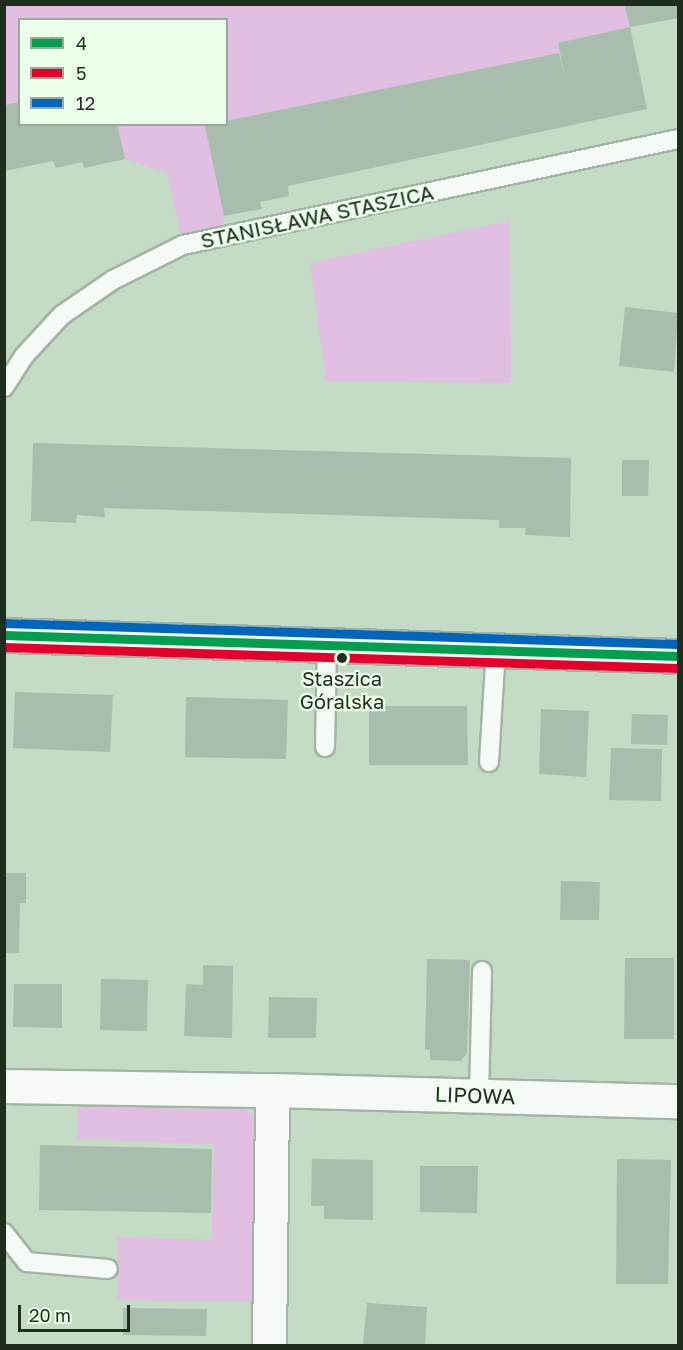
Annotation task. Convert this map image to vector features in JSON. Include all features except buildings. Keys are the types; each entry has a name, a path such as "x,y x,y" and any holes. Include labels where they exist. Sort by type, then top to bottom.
{"street":[{"path":"4,635 327,643 678,656"},
{"name":"LIPOWA","path":"4,1086 272,1090 678,1101"},
{"path":"270,1346 272,1090"}],"lane":[{"name":"STANISŁAWA STASZICA","path":"4,387 24,356 62,315 113,280 183,245 678,139"},
{"path":"325,747 327,643"},
{"path":"489,762 496,649"},
{"path":"479,1096 482,971"},
{"path":"4,1233 27,1262 108,1269"}],"shaded area":[{"path":"624,4 630,27 558,43 559,53 228,121 228,18 18,18 18,102 5,105 4,5"},
{"path":"117,126 205,126 224,216 220,237 183,245 167,173 125,159"},
{"path":"510,221 511,383 326,381 310,263"},
{"path":"78,1107 246,1110 262,1121 258,1302 117,1300 118,1237 211,1240 211,1263 214,1144 77,1139"}],"transit line":[{"name":"12","path":"4,623 678,644"},
{"name":"4","path":"4,635 678,656"},
{"name":"5","path":"4,647 678,668"}],"place":[{"name":"Staszica Góralska","path":"342,658"}]}
